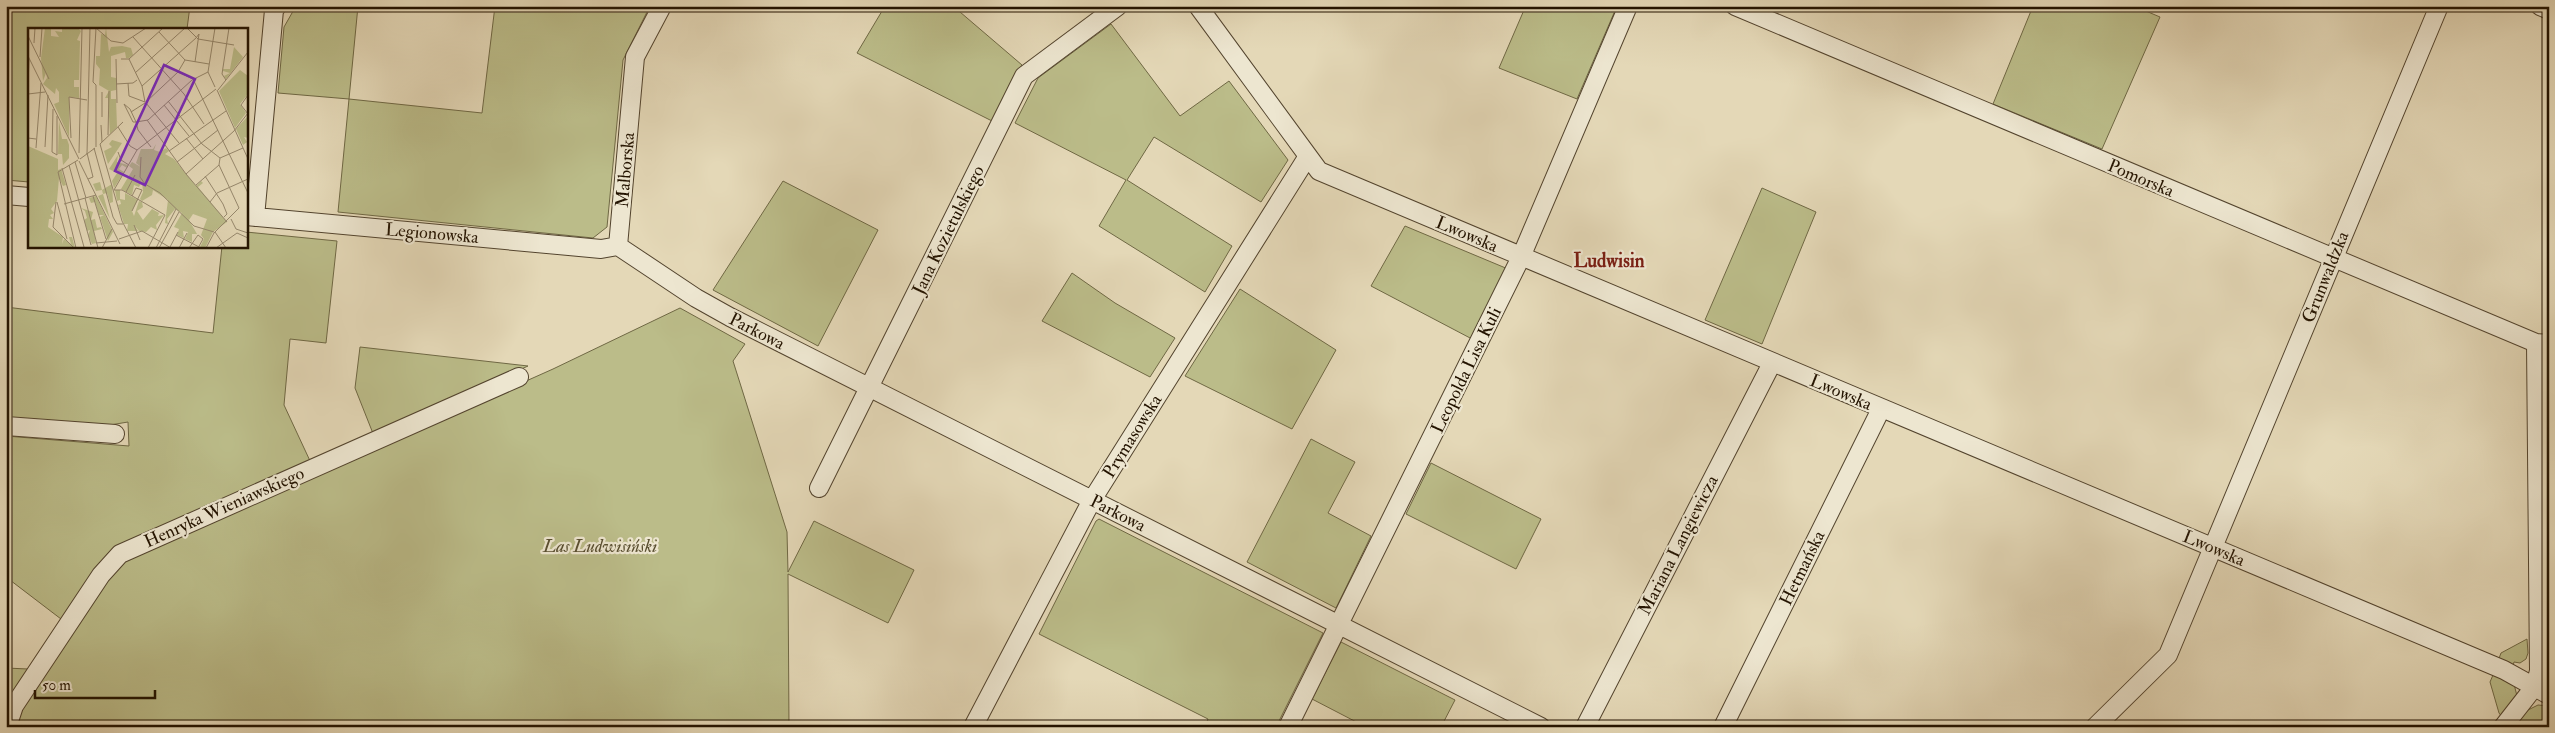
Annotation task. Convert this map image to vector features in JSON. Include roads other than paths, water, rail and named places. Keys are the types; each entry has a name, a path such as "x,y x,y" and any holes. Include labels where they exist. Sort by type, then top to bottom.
{"street":[{"path":"250,217 274,10 277,6"},
{"name":"Malborska","path":"618,246 635,57 662,6"},
{"name":"Jana Kozietulskiego","path":"819,488 1024,76 1118,6"},
{"name":"Lwowska","path":"1198,6 1319,171 1521,258 2495,666 2542,690"},
{"name":"Leopolda Lisa Kuli","path":"1288,727 1521,258 1628,6"},
{"name":"Pomorska","path":"1735,6 2332,259 2542,344"},
{"name":"Grunwaldzka","path":"2095,727 2168,655 2439,6"},
{"path":"2540,6 2549,10"},
{"name":"Prymasowska","path":"973,727 1092,500 1308,156"},
{"path":"6,195 28,197"},
{"name":"Legionowska","path":"250,217 601,249 618,246"},
{"name":"Parkowa","path":"618,246 696,298 869,388 1541,727"},
{"path":"2503,727 2542,690 2539,671 2542,344"},
{"name":"Mariana Langiewicza","path":"1585,727 1772,363"},
{"name":"Henryka Wieniawskiego","path":"7,727 14,706 115,557 519,377"},
{"name":"Hetmańska","path":"1723,727 1881,408"},
{"path":"6,426 115,434"}],"district":[{"name":"Ludwisin","path":"1609,260"}],"park label":[{"name":"Las Ludwisiński","path":"600,546"}]}
